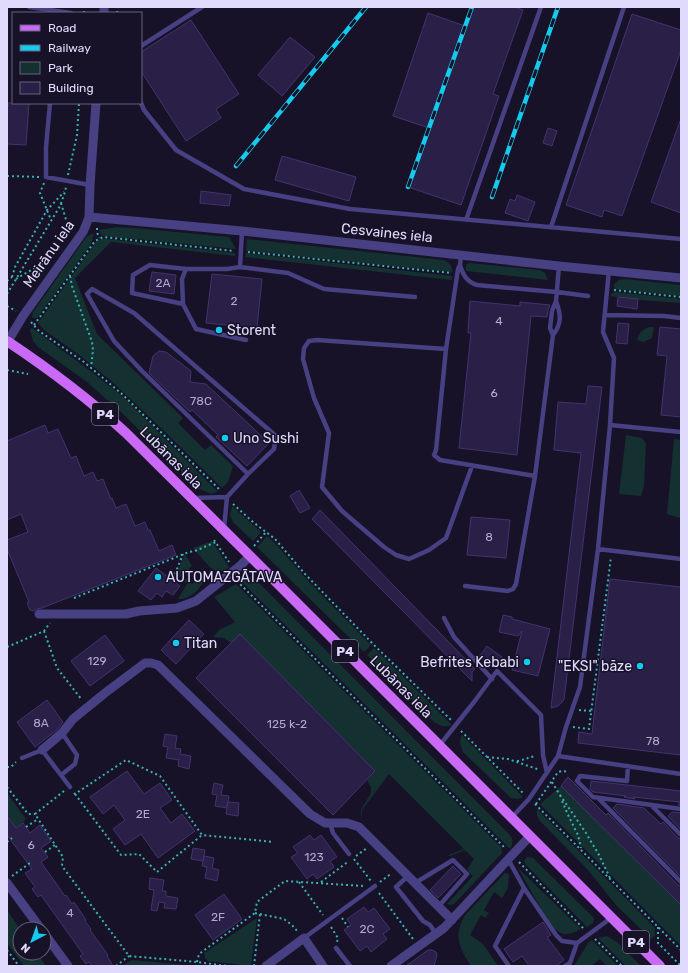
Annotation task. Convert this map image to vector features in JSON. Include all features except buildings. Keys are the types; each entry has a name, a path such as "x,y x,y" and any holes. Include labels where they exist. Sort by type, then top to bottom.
{"main road":[{"name":"Lubānas iela","path":"7,341 61,379 101,410 126,433 660,966"}],"street":[{"name":"Meirānu iela","path":"7,341 83,232 86,225 89,217 96,104"},
{"name":"Cesvaines iela","path":"89,217 242,231 681,278"},
{"path":"38,614 126,614 139,611 177,608 196,601 250,556"},
{"path":"42,750 62,733 73,719 145,663 158,665 310,814 325,823 347,823 359,827 452,920"},
{"path":"391,966 436,934 452,920 530,836"},
{"path":"7,883 35,921"},
{"path":"266,966 304,938 323,966"},
{"path":"52,944 68,966"}],"lane":[{"path":"29,7 62,9"},
{"path":"142,45 202,7"},
{"path":"466,220 541,8 535,7"},
{"path":"551,227 624,7"},
{"path":"50,104 46,147 46,177 90,185"},
{"path":"141,104 144,110 176,150 244,189 350,209 681,239"},
{"path":"240,267 242,231"},
{"path":"461,255 446,349 436,450 434,455 440,460 535,476"},
{"path":"183,304 132,293 133,275 150,265 186,270 227,269 240,267 288,273 324,289 415,298"},
{"path":"460,265 466,279 471,284 477,286 557,292 588,296"},
{"path":"465,586 508,591 513,589 516,584 535,476 553,335 550,328 551,315 556,301 559,266"},
{"path":"186,270 182,279 183,304 196,329 246,340"},
{"path":"512,817 529,798 558,756 580,687 598,550 610,425 614,358 604,332 609,270"},
{"path":"224,530 227,497 274,449 276,436 134,313 92,289 87,294 114,341 142,371 248,474"},
{"path":"553,335 558,329 560,312 556,301"},
{"path":"605,315 664,316 681,318"},
{"path":"446,349 317,340 308,341 304,348 303,359 314,398 329,433 322,487 342,511 384,547 396,555 410,559 429,550 446,538 472,466"},
{"path":"610,425 681,432"},
{"path":"192,498 227,497"},
{"path":"598,550 681,559"},
{"path":"444,618 454,637 492,678"},
{"path":"439,746 456,726 497,671 541,716 543,755 547,773"},
{"path":"60,775 75,764 78,755 62,733"},
{"path":"22,758 42,750 70,787"},
{"path":"558,756 681,774"},
{"path":"628,766 627,781 580,776 577,781 593,797 681,809"},
{"path":"597,798 681,882"},
{"path":"651,805 681,835"},
{"path":"330,823 333,833 349,854"},
{"path":"510,857 524,888 556,935 562,941 577,943"},
{"path":"415,884 453,860 467,874 438,906"},
{"path":"408,876 396,887 423,921 430,925 436,934"},
{"path":"304,938 375,886"},
{"path":"509,966 495,946 524,888"},
{"path":"565,966 570,962 577,943 611,918"},
{"path":"336,948 350,966"}],"path":[{"path":"7,294 61,203 65,192 66,181 77,135 79,104"},
{"path":"7,176 30,177"},
{"path":"46,177 40,193 51,220"},
{"path":"7,281 12,277 47,210 65,192"},
{"path":"61,203 74,244"},
{"path":"16,279 57,254 68,252"},
{"path":"70,276 72,286 92,342 93,350 91,368"},
{"path":"12,277 16,279"},
{"path":"608,292 614,290 681,297"},
{"path":"7,306 17,312"},
{"path":"31,322 39,331 91,368 128,399 253,522 275,539 296,565 374,645 536,804 681,950"},
{"path":"7,370 28,374"},
{"path":"255,544 266,532"},
{"path":"74,598 215,541 235,570 240,583 510,857 622,966"},
{"path":"566,727 589,729 598,674 603,619 605,615 612,551"},
{"path":"175,574 184,554"},
{"path":"602,596 606,597"},
{"path":"7,647 44,632 56,614"},
{"path":"599,618 603,619"},
{"path":"44,632 57,668 88,707"},
{"path":"595,648 600,649"},
{"path":"590,688 595,688"},
{"path":"516,762 526,760 529,757 543,755"},
{"path":"487,757 508,759 547,773"},
{"path":"7,767 10,767 22,758"},
{"path":"75,794 126,760 160,776 202,835"},
{"path":"536,804 558,772 569,772"},
{"path":"552,782 560,796 586,832 612,880"},
{"path":"7,787 28,814 35,814 70,787 121,855 138,854 157,872 202,835 274,842"},
{"path":"560,796 578,835 581,850"},
{"path":"35,814 63,857 62,866 129,956"},
{"path":"26,827 38,819"},
{"path":"7,842 12,838"},
{"path":"320,883 375,842"},
{"path":"44,852 55,845"},
{"path":"353,858 375,886 418,947"},
{"path":"7,880 30,863"},
{"path":"197,962 199,954 256,913 257,902 285,881 375,886 400,868"},
{"path":"299,882 328,921 338,938 336,948"},
{"path":"256,913 284,919 304,938"},
{"path":"254,966 260,914"},
{"path":"658,927 658,943 681,966"},
{"path":"7,950 19,966"},
{"path":"116,966 129,956 227,966"}],"green space":[{"path":"117,227 229,237 236,249 103,236 99,230"},
{"path":"94,233 91,244 37,318 32,318 33,312 87,236"},
{"path":"101,239 235,253 235,256 111,242 75,278 97,334 183,418 178,423 205,450 211,445 233,466 228,482 222,488 110,380 78,354 44,330 38,323 96,242"},
{"path":"247,239 444,260 450,264 452,272 246,251"},
{"path":"246,253 452,276 452,280 245,257"},
{"path":"469,263 540,270 545,273 548,280 466,271 466,265"},
{"path":"625,279 681,285 681,296 614,289 614,284 619,280"},
{"path":"616,292 681,299 681,303 610,296 612,293"},
{"path":"649,327 654,327 652,338 643,342 637,340 641,332"},
{"path":"32,328 121,395 218,492 211,494 199,489 123,414 87,382 38,347 33,341 30,330"},
{"path":"626,435 642,438 646,444 644,486 641,496 619,494"},
{"path":"674,439 681,440 680,518 667,514"},
{"path":"232,506 261,532 253,541 233,522 230,515"},
{"path":"267,536 309,582 371,645 364,652 257,547"},
{"path":"212,541 229,567 224,570 214,570 193,548"},
{"path":"185,554 192,566 188,570 180,573 188,581 186,583 177,573"},
{"path":"245,576 253,577 508,833 512,840 510,849 241,581"},
{"path":"201,578 203,581 201,585 193,594 186,598 178,599 189,582 192,584"},
{"path":"236,584 501,847 502,853 455,903 451,905 447,904 473,876 468,871 468,868 474,859 465,850 450,856 448,855 464,849 389,774 362,810 362,823 361,810 371,793 371,787 367,780 375,771 240,635 231,643 224,638 213,637 219,630 235,622 214,597"},
{"path":"374,648 452,725 442,726 434,722 367,655"},
{"path":"462,735 523,797 518,799 511,798 463,752 460,741"},
{"path":"561,786 681,905 681,946 540,804"},
{"path":"7,793 26,819 14,829 7,816"},
{"path":"537,809 655,928 655,936 651,939 616,905 588,870 540,821 537,816"},
{"path":"527,857 533,858 594,918 593,923 587,927 526,865 524,861"},
{"path":"518,868 581,929 567,934 557,931 549,923"},
{"path":"505,873 509,874 508,888 502,898 494,892 484,910 489,913 485,918 481,915 470,935 483,944 498,966 471,966 463,953 459,941 458,935 461,922 465,915"},
{"path":"7,910 15,921 12,921 12,950 7,943"},
{"path":"257,918 251,966 208,961 205,958 204,953"},
{"path":"607,936 617,942 641,966 626,966 598,938"},
{"path":"592,940 618,966 607,966 600,959 591,966 574,966 588,943"},
{"path":"132,960 197,966 125,966 125,964"},
{"path":"20,961 43,961 46,966 24,966"}],"railway":[{"path":"236,166 366,7"},
{"path":"408,187 472,7"},
{"path":"492,197 558,7"}],"place":[{"name":"Storent","path":"219,330"},
{"name":"Uno Sushi","path":"225,438"},
{"name":"AUTOMAZGĀTAVA","path":"158,577"},
{"name":"Titan","path":"176,643"},
{"name":"Befrites Kebabi","path":"527,662"},
{"name":"\"EKSI\" bāze","path":"640,666"}]}
